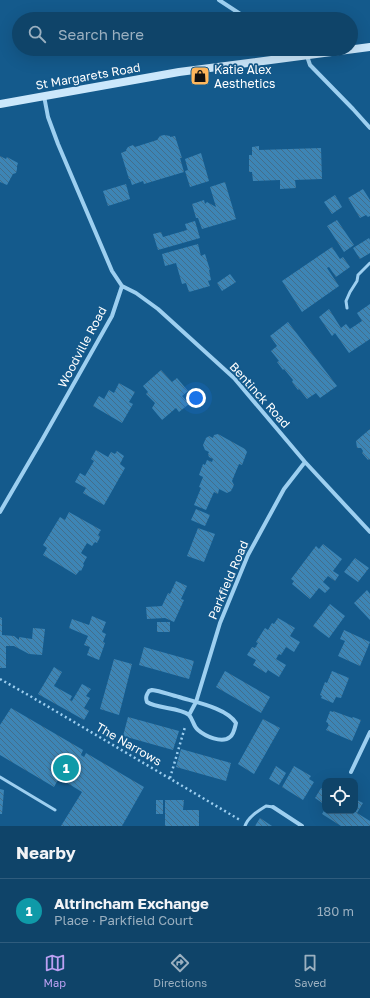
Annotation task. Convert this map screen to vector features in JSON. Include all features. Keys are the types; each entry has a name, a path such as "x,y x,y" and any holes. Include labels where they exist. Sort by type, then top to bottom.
{"street":[{"path":"219,0 237,12"},
{"name":"St Margarets Road","path":"358,49 370,47"},
{"name":"St Margarets Road","path":"0,104 179,72 299,56"},
{"path":"307,56 310,65 370,128"},
{"path":"44,96 48,117 58,144 112,271 122,286"},
{"name":"Bentinck Road","path":"122,286 136,293 158,309 234,378 305,462 370,532"},
{"name":"Woodville Road","path":"0,512 112,316 122,286"},
{"name":"Parkfield Road","path":"189,715 196,702 220,622 248,555 284,489 305,462"},
{"path":"149,691 156,691 196,702 211,706 233,718 236,722 233,733 230,737 226,739 218,739 209,737 198,731 189,715 182,711 149,703 146,700 146,695 149,691"},
{"path":"350,772 370,732"},
{"path":"273,807 302,826"}],"lane":[{"path":"347,308 346,301 357,281 358,275 370,263"},
{"path":"0,777 55,810"},
{"path":"246,825 257,812 266,806 273,807"}],"path":[{"name":"The Narrows","path":"0,679 170,778 246,825"},
{"path":"170,778 189,715"}],"building":[{"path":"164,135 170,137 175,136 182,158 180,158 184,172 144,184 143,181 132,185 121,153 126,151 128,147 133,145 135,147 157,140 160,136"},
{"path":"259,146 259,150 321,148 322,179 295,180 296,188 280,189 280,180 253,181 252,172 249,172 249,155 252,155 252,147"},
{"path":"201,153 209,181 190,187 185,171 188,170 185,159"},
{"path":"0,156 6,159 7,157 18,163 16,173 13,174 7,185 0,182"},
{"path":"225,182 236,219 202,229 198,218 196,218 192,204 204,200 205,204 207,202 216,207 210,187"},
{"path":"126,184 130,199 108,206 103,191"},
{"path":"363,189 370,200 370,216 368,217 366,215 360,218 348,198"},
{"path":"335,195 342,207 332,214 324,202"},
{"path":"337,220 354,245 344,252 327,226"},
{"path":"195,221 200,238 158,250 153,234 161,232 163,237 187,230 185,224"},
{"path":"369,238 370,253 360,259 353,248"},
{"path":"198,244 201,256 205,254 210,270 211,280 208,281 210,286 189,292 186,283 182,284 176,263 165,266 162,254"},
{"path":"332,247 340,259 343,257 350,267 336,277 329,267 327,268 339,286 302,312 282,281"},
{"path":"230,274 236,282 222,291 217,283"},
{"path":"370,304 370,339 349,353 335,333 332,336 319,317 329,309 341,328 346,324 350,329 362,321 357,313"},
{"path":"288,322 337,386 320,398 316,393 307,399 299,389 298,390 292,382 293,380 277,362 279,361 271,351 277,346 270,336"},
{"path":"161,370 172,382 177,378 188,391 182,396 189,404 179,412 176,408 162,420 152,408 155,403 146,394 148,392 143,386"},
{"path":"119,383 135,392 129,402 133,404 122,423 93,406 99,396 104,399 109,390 114,393"},
{"path":"370,429 370,460 368,460 362,453 363,451 361,448 357,448 356,441"},
{"path":"218,434 245,449 247,452 242,465 239,464 232,481 234,485 231,491 227,493 219,489 218,494 214,492 206,510 194,505 201,488 199,487 203,477 199,475 203,464 205,465 207,460 212,462 213,459 209,457 209,452 205,450 203,445 206,438 209,436 213,438 214,435"},
{"path":"96,450 108,457 111,452 115,454 117,451 124,456 120,464 125,468 104,505 83,493 86,488 75,482 80,473 85,476 94,461 91,459"},
{"path":"196,509 210,515 205,526 191,520"},
{"path":"69,512 101,530 98,535 100,537 97,543 95,542 92,546 87,543 81,553 87,557 81,571 80,570 76,575 43,555 47,548 43,545 60,517 65,520"},
{"path":"198,528 215,534 204,562 187,556"},
{"path":"323,544 342,559 333,571 339,575 335,581 328,576 323,582 330,588 325,593 319,588 310,599 292,584 294,581 291,579 316,546 319,549"},
{"path":"355,558 369,568 358,582 344,572"},
{"path":"176,581 187,586 181,599 184,600 174,622 165,618 147,619 146,607 162,606"},
{"path":"367,590 370,594 370,620 354,603"},
{"path":"330,604 345,616 329,638 313,626"},
{"path":"92,616 106,622 102,632 106,634 103,642 105,643 99,660 87,655 90,647 84,645 88,636 69,628 72,619 89,625"},
{"path":"0,617 2,618 2,635 14,636 19,640 19,637 32,639 33,628 45,629 42,655 29,654 14,646 6,646 6,668 0,668"},
{"path":"278,618 295,628 290,636 300,642 294,652 286,647 281,655 279,654 276,659 286,665 279,677 268,670 266,673 253,665 256,660 247,655 252,647 255,648 258,643 256,642 265,628 268,630 272,623 274,624"},
{"path":"157,622 170,622 170,632 157,632"},
{"path":"344,630 370,642 360,666 338,656 345,641 340,639"},
{"path":"144,647 194,661 189,679 139,665"},
{"path":"114,659 132,664 119,715 100,709"},
{"path":"54,667 62,672 54,686 72,696 70,700 72,701 82,684 91,689 86,696 90,698 84,708 89,711 84,720 38,694"},
{"path":"225,671 270,697 261,713 216,687"},
{"path":"332,671 349,678 341,698 336,697 333,703 321,698 322,696 320,695 325,682 327,683"},
{"path":"11,708 83,750 81,755 84,757 86,753 144,787 122,826 61,826 82,792 59,778 54,787 0,755 0,725"},
{"path":"330,711 361,720 352,741 326,730 329,725 326,722"},
{"path":"128,717 179,731 173,750 123,736"},
{"path":"263,719 280,728 254,774 238,764"},
{"path":"181,749 231,763 226,781 176,767"},
{"path":"276,766 286,773 279,785 269,779"},
{"path":"294,766 311,776 309,779 314,782 303,800 282,787"},
{"path":"321,788 322,803 315,798"},
{"path":"0,789 4,790 2,814 0,814"},
{"path":"156,800 163,800 163,814 156,814"},
{"path":"165,800 184,800 183,810 199,810 199,826 165,826"},
{"path":"358,800 363,803 358,811"},
{"path":"322,814 358,814 370,821 370,826 341,826"},
{"path":"260,818 272,826 255,826"}],"place":[{"name":"Katie Alex Aesthetics","path":"200,76"},
{"name":"Altrincham Exchange","path":"66,768"}]}
